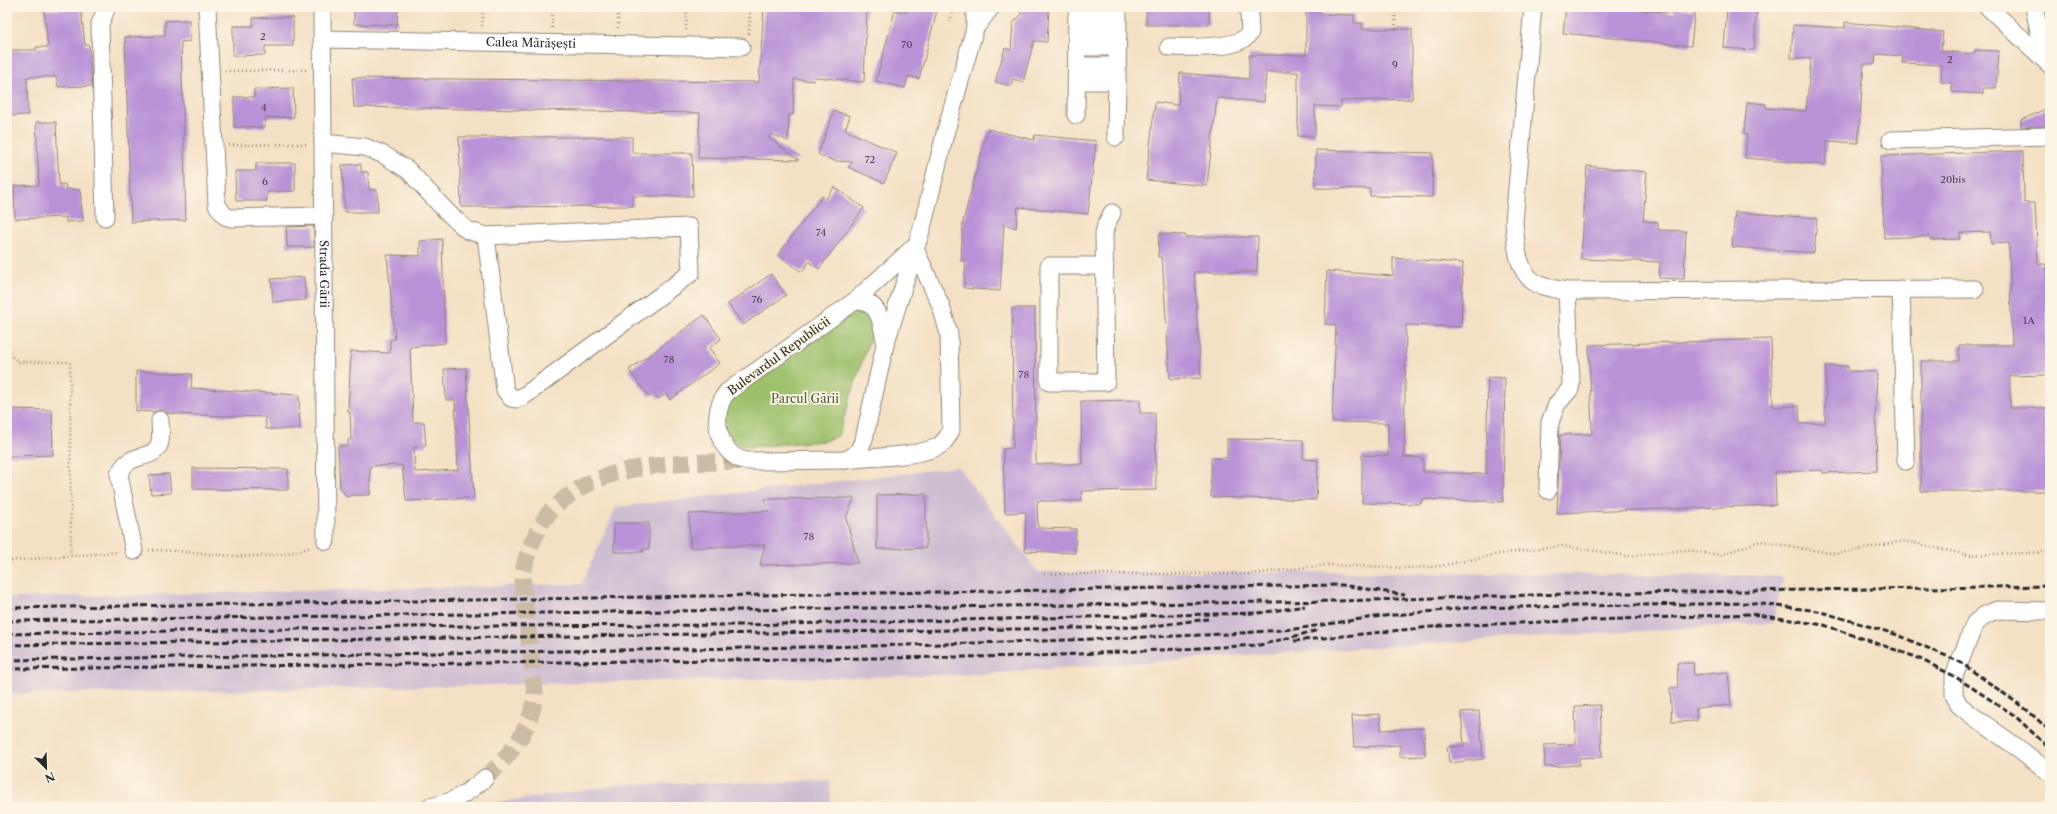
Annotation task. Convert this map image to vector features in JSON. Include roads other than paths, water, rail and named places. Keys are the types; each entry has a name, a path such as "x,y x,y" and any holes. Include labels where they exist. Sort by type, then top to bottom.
{"street":[{"path":"105,217 100,24 107,7"},
{"path":"207,7 215,199 217,205 225,216 237,218 324,216"},
{"name":"Strada Gării","path":"322,7 326,541"},
{"name":"Bulevardul Republicii","path":"844,460 850,458 858,452 864,439 885,345 914,247 922,228 945,134 975,28 975,7"},
{"name":"Bulevardul Republicii","path":"975,28 990,7"},
{"path":"1169,48 1217,46 1230,44 1246,38 1250,32 1249,12 1252,7"},
{"path":"1533,7 1514,222 1517,249 1523,271 1537,284 1567,291 1975,289"},
{"path":"1988,7 2047,62"},
{"path":"2034,7 2047,62"},
{"path":"1076,115 1078,15 1118,15 1116,137"},
{"name":"Calea Mărășești","path":"322,39 741,46"},
{"path":"1077,39 1117,39"},
{"path":"1077,73 1117,74"},
{"path":"1892,140 2050,136"},
{"path":"323,143 365,147 384,155 408,170 446,211 467,230 486,236 689,227 691,273 524,396 516,399 511,398 505,390 486,236"},
{"path":"1105,266 1049,266 1049,382 1106,382 1105,266 1104,229 1112,213"},
{"name":"Bulevardul Republicii","path":"914,247 941,306 949,334 949,436 937,447 919,452 844,460 740,459 732,453 722,440 717,423 719,403 727,392 855,301 914,247"},
{"path":"1900,289 1906,461"},
{"path":"1548,490 1550,422 1557,404 1570,389 1567,291"},
{"path":"855,301 866,302 877,311 881,320 885,345"},
{"path":"134,551 119,475 122,467 127,462 155,451 160,444 160,420"},
{"path":"2050,611 1997,610 1985,615 1975,624 1954,676 1954,695 1959,705 1970,714 2050,773"},
{"path":"429,807 440,806 456,799 471,791 485,778"}],"tunnel":[{"path":"485,778 504,760 519,740 530,717 533,705 535,692 522,577 532,544 539,528 550,511 581,487 603,477 626,471 650,466 746,461"}],"railway":[{"path":"7,608 1342,585 1405,595"},
{"path":"7,621 1337,601 1566,594 2050,586"},
{"path":"7,660 870,646 1041,641 1227,634 1295,629 1374,617 1466,608 1754,603 1818,611 1898,635 1960,662 2027,710 2050,731"},
{"path":"7,634 465,626 743,625 1259,613 1305,606"},
{"path":"1294,641 1441,626 1751,614 1824,625 1916,657 1954,676 2014,715 2050,749"},
{"path":"7,645 1145,627 1208,619"},
{"path":"7,669 1039,656 1260,645 1319,630"}],"park label":[{"name":"Parcul Gării","path":"805,399"}]}
